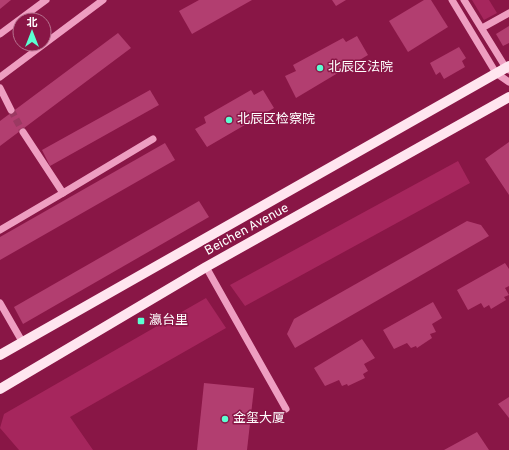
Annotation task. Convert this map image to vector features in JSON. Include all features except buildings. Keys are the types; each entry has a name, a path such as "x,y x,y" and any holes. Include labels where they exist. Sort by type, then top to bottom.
{"main road":[{"name":"Beichen Avenue","path":"0,355 496,73 508,68"},
{"name":"Beichen Avenue","path":"0,389 206,267 509,98"}],"street":[{"path":"0,34 46,0"},
{"path":"0,77 103,0"},
{"path":"452,0 496,73 509,82"},
{"path":"464,0 508,68"},
{"path":"482,28 509,13"},
{"path":"0,88 11,110"},
{"path":"23,132 63,193"},
{"path":"0,230 153,138"},
{"path":"206,267 286,409"},
{"path":"0,303 23,342"}],"shaded area":[{"path":"472,0 489,0 497,13 484,20"},
{"path":"458,161 470,183 245,306 230,285"},
{"path":"206,298 226,328 70,417 93,450 19,450 0,428 4,414"}],"tunnel":[{"path":"11,110 23,132"}],"place":[{"name":"北辰区法院","path":"320,68"},
{"name":"北辰区检察院","path":"229,120"},
{"name":"瀛台里","path":"141,321"},
{"name":"金玺大厦","path":"225,419"}]}
